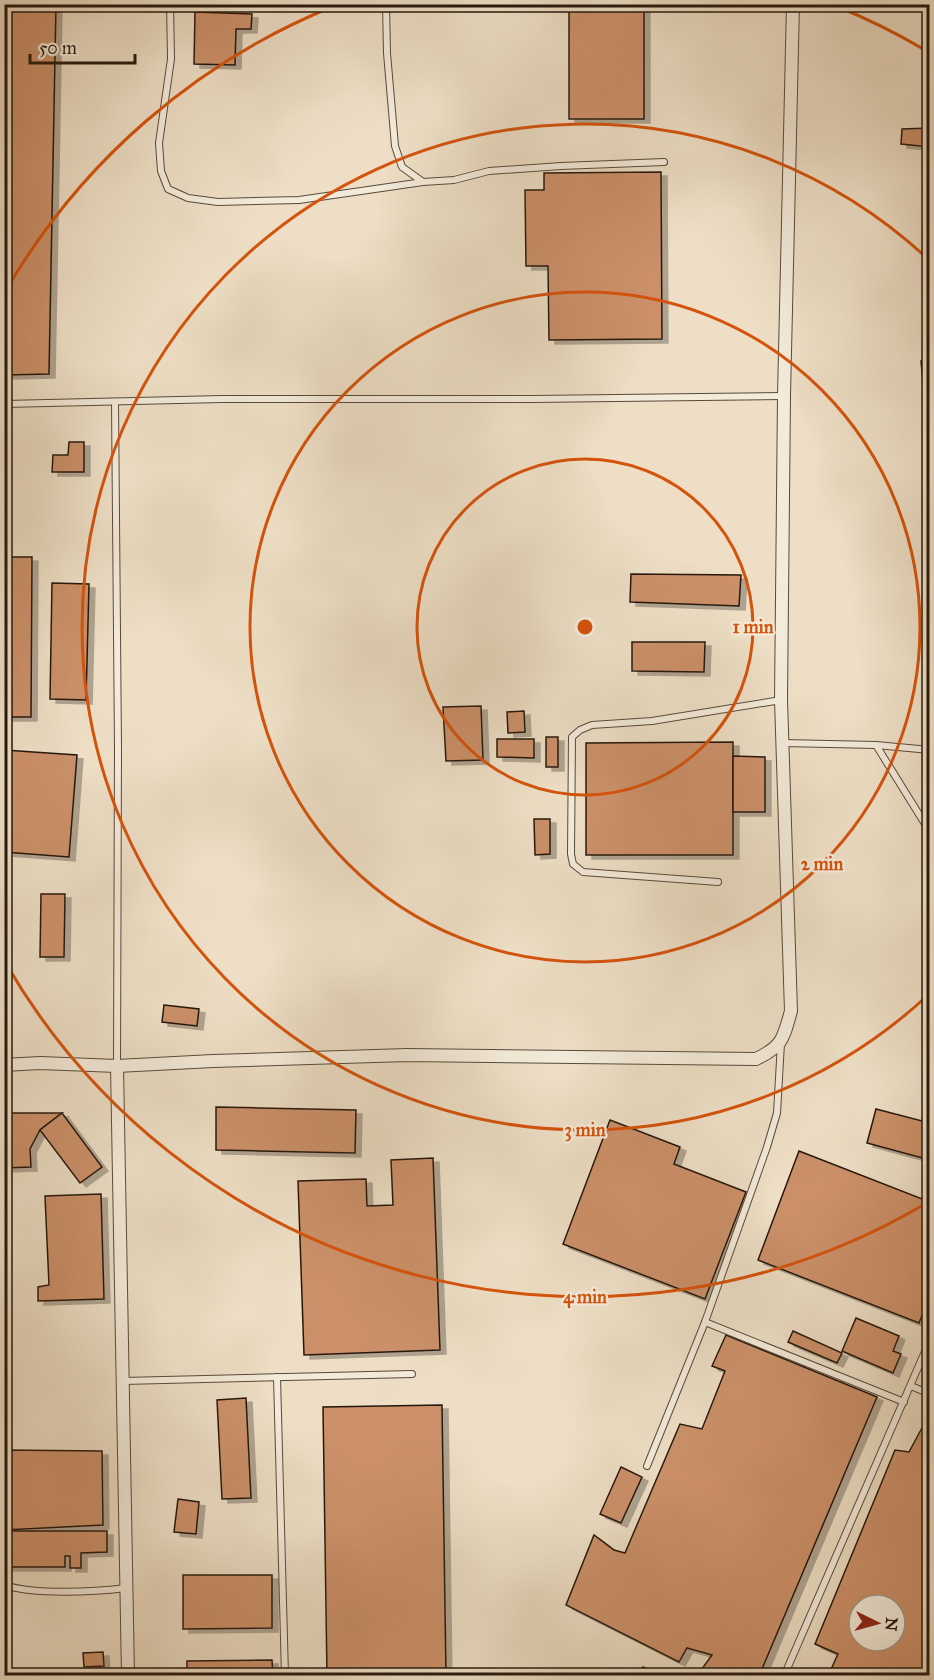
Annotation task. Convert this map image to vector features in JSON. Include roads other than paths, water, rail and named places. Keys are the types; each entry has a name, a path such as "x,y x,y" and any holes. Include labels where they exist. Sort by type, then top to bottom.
{"street":[{"path":"4,1065 40,1063 117,1066 407,1055 756,1059 772,1051 781,1042 791,1011 781,700 784,396 793,4"},
{"path":"117,1066 128,1676"}],"lane":[{"path":"170,4 171,59 159,143 161,171 168,189 188,198 218,202 299,200 423,182 454,180 489,171 664,162"},
{"path":"386,4 387,53 395,147 402,167 423,182"},
{"path":"4,404 222,399 784,396"},
{"path":"115,402 118,748 117,1066"},
{"path":"718,882 583,872 573,864 571,854 572,737 580,730 592,725 662,720 781,700"},
{"path":"783,743 876,745 930,750"},
{"path":"876,745 930,832"},
{"path":"647,1466 705,1322 767,1147 777,1113 781,1042"},
{"path":"705,1322 904,1402"},
{"path":"783,1676 930,1340"},
{"path":"123,1381 412,1374"},
{"path":"277,1377 285,1676"},
{"path":"911,1386 930,1394"},
{"path":"4,1585 38,1591 102,1591 126,1588"}]}
